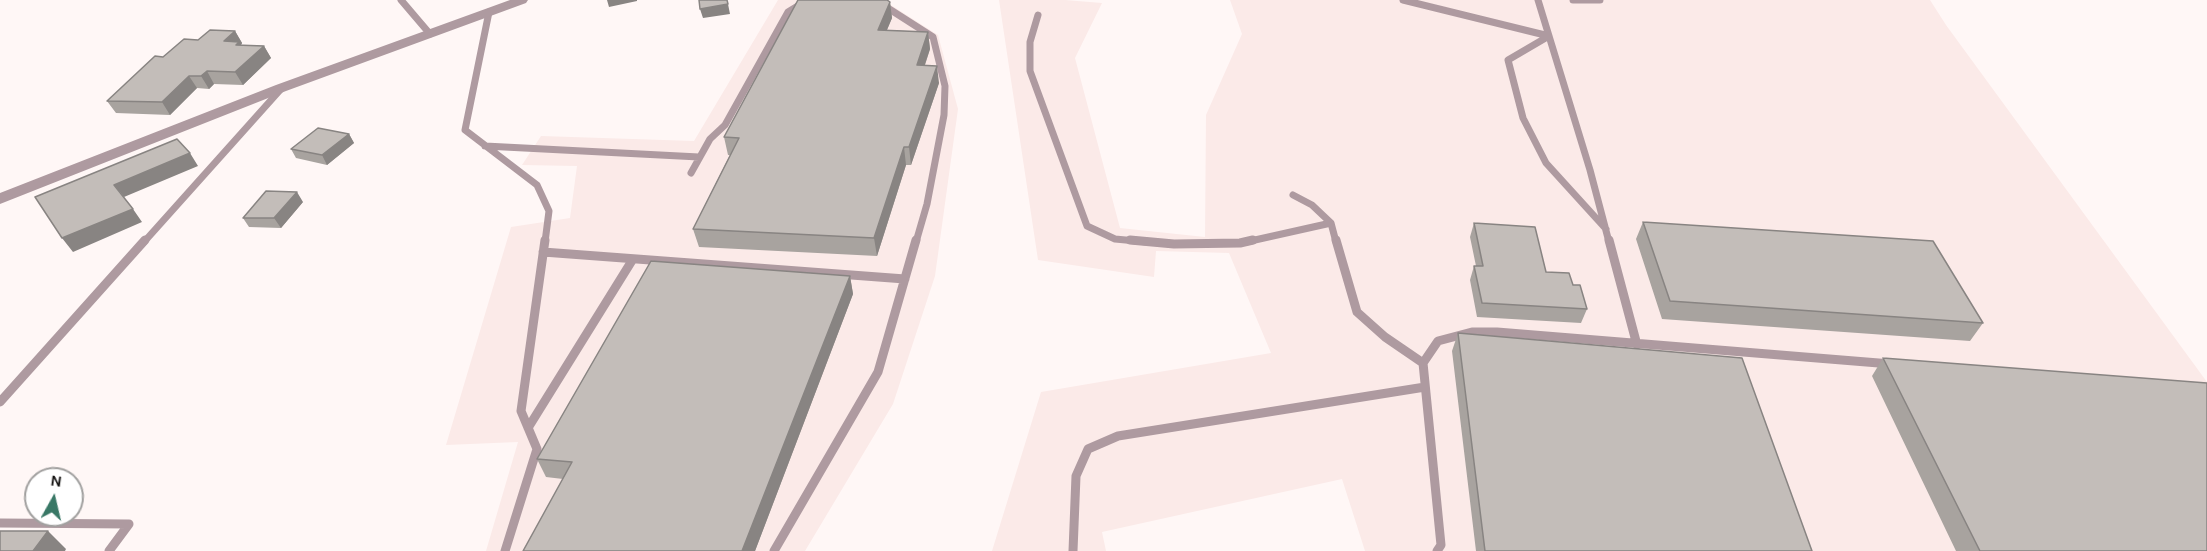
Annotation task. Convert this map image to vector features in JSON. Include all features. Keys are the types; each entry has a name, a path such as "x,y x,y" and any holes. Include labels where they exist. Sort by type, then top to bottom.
{"street":[{"path":"0,199 281,88 522,0"}],"lane":[{"path":"401,0 430,34"},
{"path":"1403,0 1549,36"},
{"path":"1538,0 1606,229 1638,347"},
{"path":"1573,0 1600,0"},
{"path":"691,172 710,139 725,125 788,12 796,6 813,1"},
{"path":"774,551 878,372 927,204 944,115 945,86 933,37 882,5 870,4"},
{"path":"489,12 465,130 537,185 549,212 521,411 537,450 505,551"},
{"path":"1038,15 1030,42 1030,71 1086,226 1115,239 1174,244 1240,243 1331,223"},
{"path":"1549,36 1508,60 1523,118 1545,163 1606,229"},
{"path":"0,402 281,88"},
{"path":"485,146 699,158"},
{"path":"1293,195 1312,205 1331,223 1357,312 1385,337 1423,363"},
{"path":"543,252 905,279"},
{"path":"528,428 633,259"},
{"path":"1437,551 1441,544 1423,363 1438,341 1473,332 1638,347 1898,364"},
{"path":"1073,551 1076,477 1088,449 1118,436 1425,387"},
{"path":"0,524 129,524 109,551"}],"shaded area":[{"path":"778,0 883,0 938,35 958,109 935,276 893,404 805,551 486,551 518,442 446,445 511,227 570,218 577,166 522,165 541,136 694,141"},
{"path":"999,0 1065,0 1102,3 1075,58 1120,228 1205,237 1206,115 1242,34 1230,0 1930,0 2207,382 2207,551 1365,551 1342,479 1102,532 1106,551 992,551 1041,392 1271,353 1229,253 1156,251 1154,277 1038,260"}],"building":[{"path":"699,0 727,0 728,4 700,9"},
{"path":"798,0 887,0 890,2 878,30 928,32 917,65 937,66 909,147 904,147 874,238 693,229 739,138 724,137"},
{"path":"210,30 235,31 224,41 239,42 236,45 264,46 235,72 207,71 201,76 189,76 162,102 107,101 155,56 163,57 184,39 198,40"},
{"path":"318,128 349,134 322,155 291,149"},
{"path":"177,139 190,153 114,185 133,209 62,238 35,197"},
{"path":"266,191 297,192 274,218 243,218"},
{"path":"1643,222 1933,241 1983,323 1670,301"},
{"path":"1474,223 1535,227 1546,272 1569,273 1573,285 1580,285 1587,309 1482,303 1474,266 1483,266"},
{"path":"651,261 850,276 742,551 523,551 572,462 537,459"},
{"path":"1458,333 1742,358 1812,551 1485,551"},
{"path":"1883,358 2207,383 2207,551 1980,551"},
{"path":"0,531 48,531 33,551 0,551"}]}
